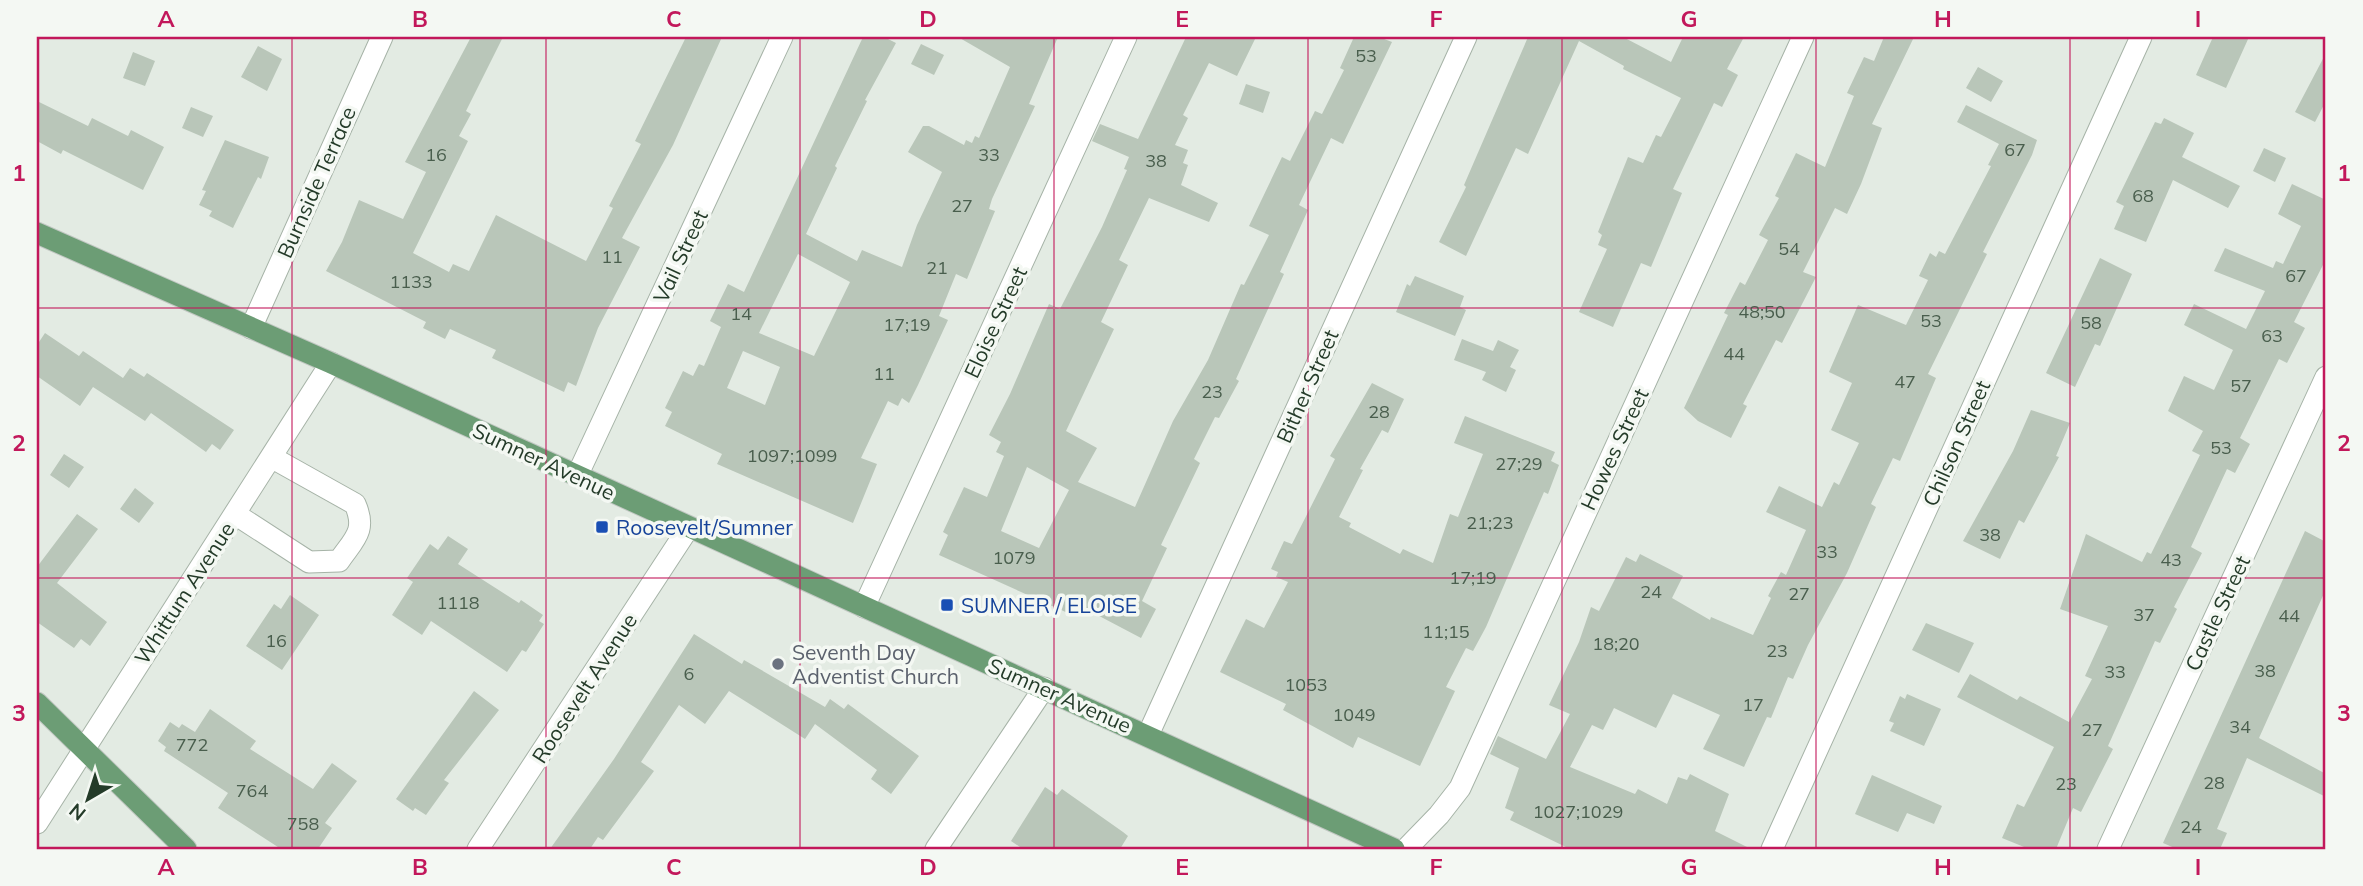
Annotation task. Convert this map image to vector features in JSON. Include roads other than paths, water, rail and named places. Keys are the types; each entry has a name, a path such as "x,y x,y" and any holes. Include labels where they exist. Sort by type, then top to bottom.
{"main road":[{"name":"Sumner Avenue","path":"37,233 331,363 1394,849"},
{"path":"37,703 186,849"}],"street":[{"name":"Burnside Terrace","path":"251,327 382,37"},
{"name":"Vail Street","path":"577,476 782,37"},
{"name":"Eloise Street","path":"864,607 1126,37"},
{"name":"Bither Street","path":"1148,735 1466,37"},
{"name":"Howes Street","path":"1406,849 1439,816 1460,788 1803,37"},
{"name":"Chilson Street","path":"1772,849 2141,37"},
{"name":"Whittum Avenue","path":"37,823 331,363"},
{"name":"Castle Street","path":"2108,849 2326,377"},
{"path":"235,514 309,562 339,561 360,530 361,519 355,504 271,457"},
{"name":"Roosevelt Avenue","path":"478,849 689,527"},
{"path":"936,849 1044,688"}],"place":[{"name":"Roosevelt/Sumner","path":"602,527"},
{"name":"SUMNER / ELOISE","path":"947,605"},
{"name":"Seventh Day Adventist Church","path":"778,664"}]}
